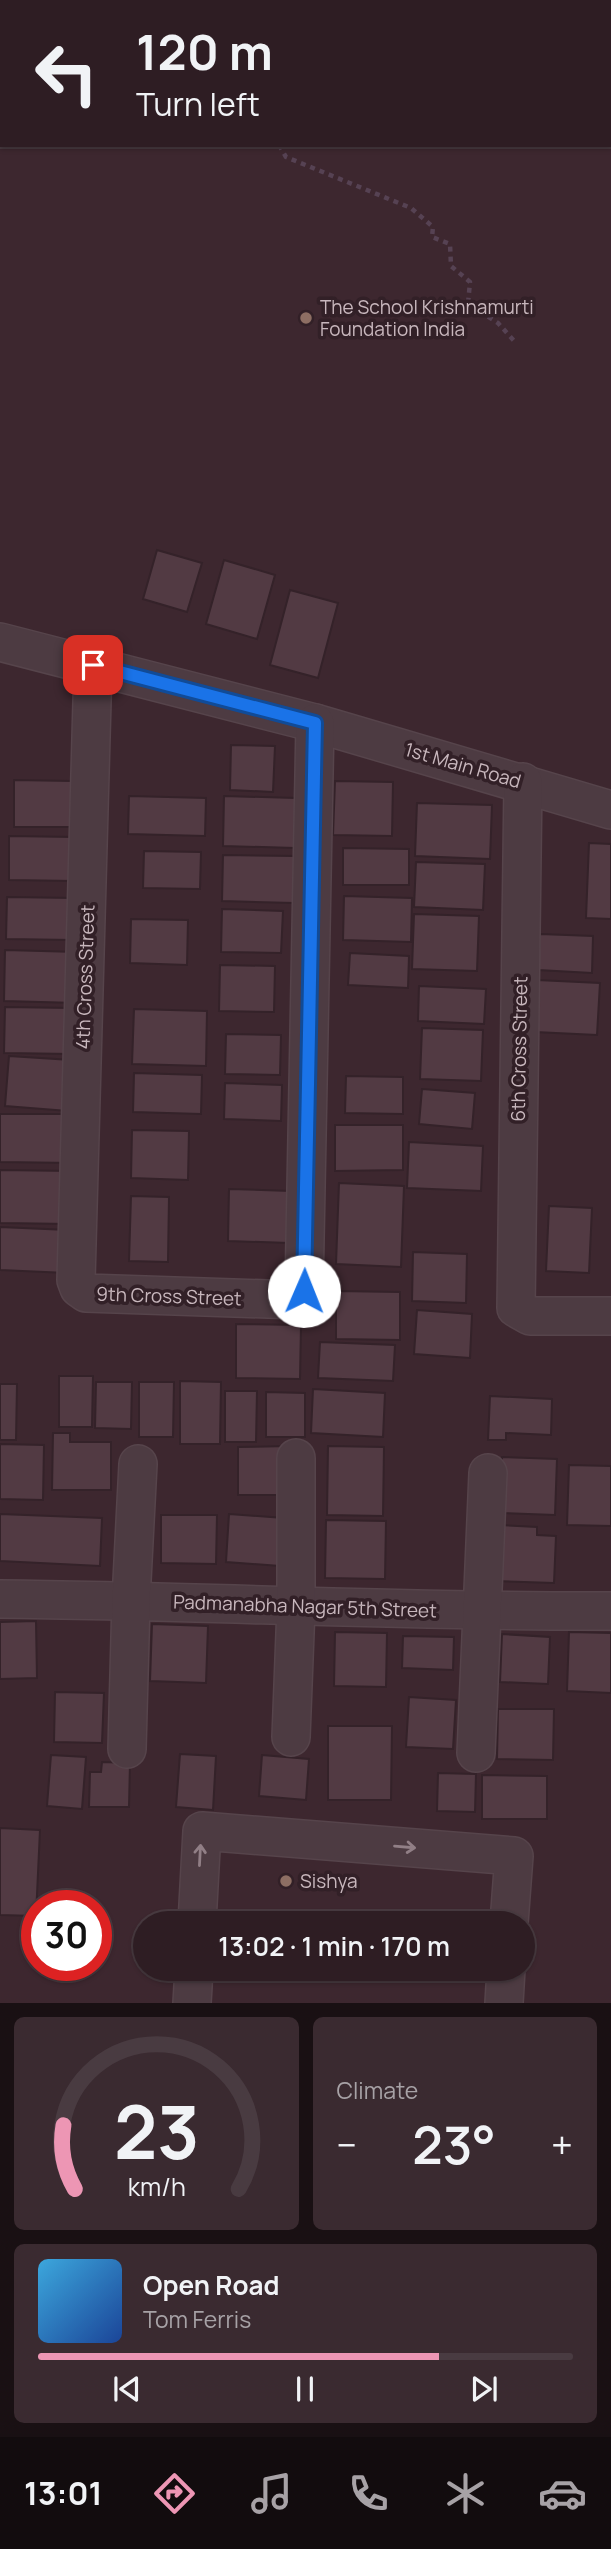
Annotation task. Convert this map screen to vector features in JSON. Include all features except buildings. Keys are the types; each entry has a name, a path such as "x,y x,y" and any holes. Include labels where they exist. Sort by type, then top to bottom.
{"street":[{"name":"1st Main Road","path":"0,642 315,723 611,810"},
{"name":"4th Cross Street","path":"79,1288 76,1280 93,665"},
{"name":"9th Cross Street","path":"79,1288 93,1294 296,1300 302,1297 315,723"},
{"name":"6th Cross Street","path":"523,782 516,1308 530,1316 611,1316"},
{"path":"291,1737 296,1607 296,1458"},
{"path":"127,1749 138,1464"},
{"path":"476,1753 488,1473"},
{"name":"Padmanabha Nagar 5th Street","path":"0,1599 131,1600 483,1612 611,1611"},
{"path":"198,1911 202,1831 514,1856 510,1911"},
{"path":"192,2003 193,1981"},
{"path":"503,2003 505,1981"}],"path":[{"path":"280,147 286,157 411,208 433,228 432,237 450,244 451,266 470,282 468,304 498,323 515,342"}],"place":[{"name":"The School Krishnamurti Foundation India","path":"306,318"},
{"name":"Sishya","path":"286,1881"}],"route":[{"path":"93,665 315,723 304,1291"}]}
